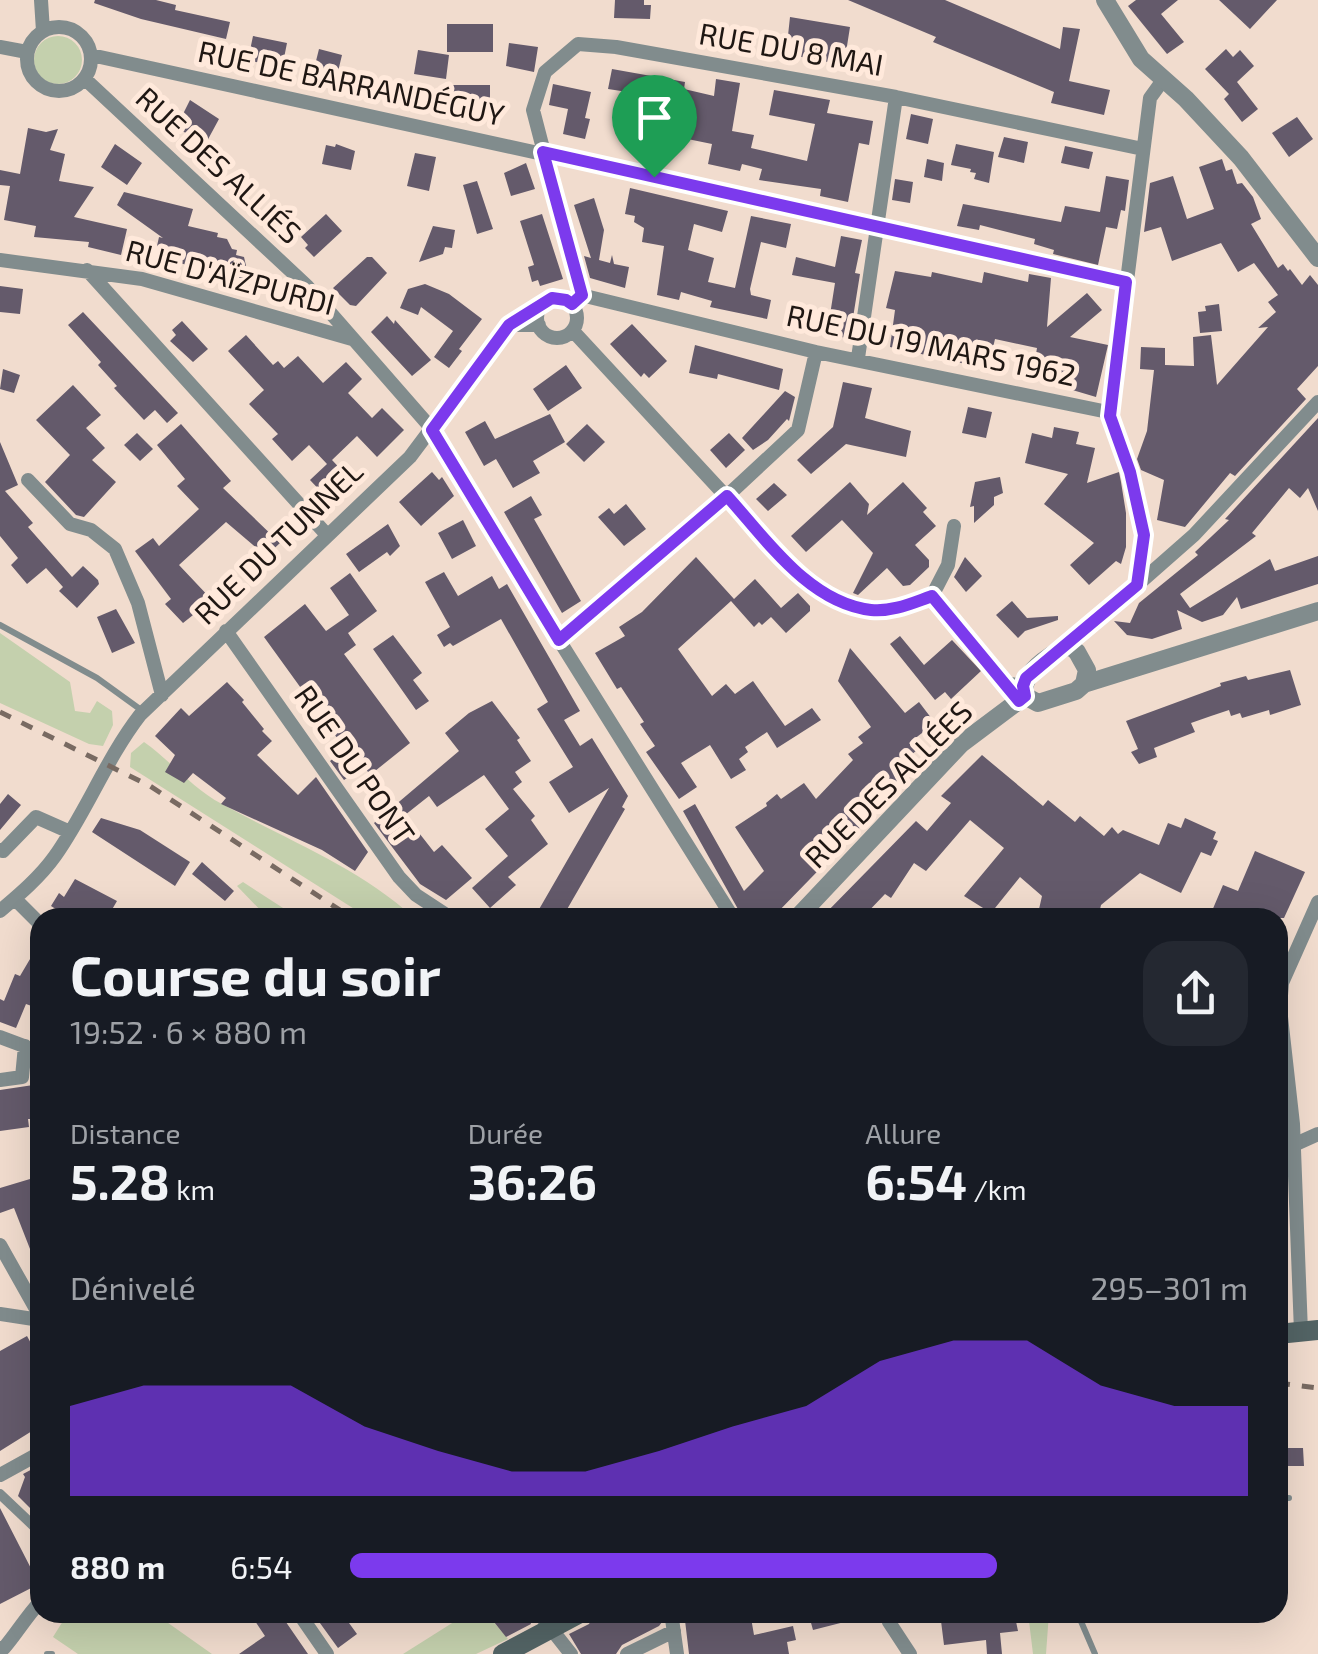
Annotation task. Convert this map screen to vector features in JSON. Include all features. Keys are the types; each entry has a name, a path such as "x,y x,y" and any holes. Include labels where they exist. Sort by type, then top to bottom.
{"main road":[{"path":"503,1654 563,1623"}],"street":[{"path":"41,0 43,30"},
{"path":"1104,0 1141,59 1186,98 1241,158 1318,258"},
{"path":"61,26 80,34 91,55 85,79 66,90 54,91 33,78 27,52 43,30 61,26"},
{"name":"RUE DU 8 MAI","path":"577,300 533,110 545,72 578,44 616,46 896,97 1143,149"},
{"path":"0,47 27,52"},
{"name":"RUE DE BARRANDÉGUY","path":"91,55 1126,282"},
{"name":"RUE DES ALLIÉS","path":"85,79 306,286 353,339"},
{"path":"1110,416 1150,98 1163,80"},
{"path":"858,358 896,97"},
{"name":"RUE D'AÏZPURDI","path":"0,260 142,279 353,339 432,430 727,908"},
{"path":"87,270 327,535"},
{"path":"432,430 509,325 552,298 577,300 578,319 573,331 562,338 548,336 538,325 539,308"},
{"name":"RUE DU 19 MARS 1962","path":"577,300 1104,411 1110,416 1130,472 1144,535 1137,585"},
{"path":"509,325 538,325"},
{"path":"573,331 797,573 830,597 870,610 896,608 932,596 948,565 954,526"},
{"path":"559,640 798,430 816,352"},
{"path":"1085,677 1077,652 1069,645 1194,536 1318,402"},
{"name":"RUE DU TUNNEL","path":"0,911 41,874 70,832 115,749 144,712 410,457 432,430"},
{"path":"28,480 70,524 91,530 115,549 138,604 162,695"},
{"path":"932,596 1018,692 1038,704 1076,691 1085,677"},
{"path":"1085,677 1114,674 1318,612"},
{"name":"RUE DU PONT","path":"226,631 399,878 436,908"},
{"name":"RUE DES ALLÉES","path":"811,908 961,744 1018,692 1042,664 1069,645"},
{"path":"0,850 36,817 70,832"},
{"path":"14,898 30,914"},
{"path":"1288,965 1318,902"},
{"path":"0,1038 30,1048"},
{"path":"0,1080 22,1076 24,1046"},
{"path":"1288,1092 1310,1331"},
{"path":"1288,1147 1318,1134"},
{"path":"0,1245 30,1300"},
{"path":"0,1314 30,1317"},
{"path":"0,1475 30,1458"},
{"path":"0,1494 30,1522"},
{"path":"4,1649 30,1615"},
{"path":"306,1623 328,1654"},
{"path":"548,1623 571,1654"},
{"path":"673,1623 678,1654"},
{"path":"889,1623 910,1654"},
{"path":"627,1654 674,1632"}],"lane":[{"path":"0,625 96,678 144,712"},
{"path":"1082,1623 1095,1654"}],"green space":[{"path":"58,36 75,43 82,60 75,77 58,84 41,77 34,60 41,43"},
{"path":"0,633 70,682 75,711 90,713 97,701 112,711 113,725 103,746 89,744 0,703"},
{"path":"144,742 211,798 346,869 402,908 353,908 130,767 131,753"},
{"path":"243,882 283,908 258,908 237,886"},
{"path":"62,1623 168,1623 212,1654 78,1654 53,1637"},
{"path":"452,1623 494,1623 508,1639 476,1654 403,1654"},
{"path":"1029,1623 1048,1623 1046,1654 1033,1654"}],"building":[{"path":"156,0 176,5 175,10 230,22 226,39 141,19 94,3"},
{"path":"615,0 644,0 644,5 651,5 650,19 614,18"},
{"path":"848,0 945,0 1060,49 1063,27 1080,29 1069,81 1110,90 1104,115 1051,103 1054,92 933,42 936,37"},
{"path":"1136,0 1178,0 1161,14 1184,42 1167,54 1128,6"},
{"path":"1219,0 1277,0 1250,29"},
{"path":"790,17 850,27 844,65 786,54"},
{"path":"447,24 493,24 493,52 447,52"},
{"path":"253,36 287,43 282,68 248,60"},
{"path":"509,43 538,47 534,72 506,66"},
{"path":"319,49 342,55 335,84 304,77 307,63 315,65"},
{"path":"1226,49 1233,57 1240,50 1254,66 1237,82 1258,109 1242,122 1224,99 1229,94 1205,69"},
{"path":"418,50 449,55 446,79 414,74"},
{"path":"612,69 685,82 684,89 714,96 716,79 740,83 732,131 754,135 751,148 807,161 815,124 769,115 774,90 830,100 827,113 873,121 869,145 859,143 848,202 820,196 821,189 759,180 762,169 742,164 740,171 708,164 712,144 668,135 673,111 665,109 667,98 608,89"},
{"path":"553,84 591,92 585,139 563,134 568,109 549,105"},
{"path":"446,85 490,85 490,105 446,105"},
{"path":"190,100 219,119 206,143 176,128"},
{"path":"911,114 933,119 928,144 906,139"},
{"path":"1297,117 1313,139 1289,157 1272,133"},
{"path":"28,128 46,132 58,129 50,150 65,154 59,181 94,187 74,217 127,229 121,255 88,247 89,242 34,237 36,226 4,220 10,186 0,185 0,170 20,174"},
{"path":"641,132 676,140 673,155 667,154 666,159 636,153"},
{"path":"1004,137 1028,142 1024,163 998,157"},
{"path":"115,144 142,163 127,185 101,167"},
{"path":"336,144 355,151 351,170 322,164 326,145"},
{"path":"956,144 994,152 989,183 974,179 976,173 971,169 951,165"},
{"path":"1065,146 1093,152 1089,169 1061,163"},
{"path":"415,153 436,157 429,191 407,186"},
{"path":"927,159 944,163 942,181 924,177"},
{"path":"1222,159 1226,171 1232,169 1237,184 1242,183 1253,197 1261,219 1251,224 1278,268 1283,264 1302,285 1310,275 1318,285 1318,366 1297,389 1306,399 1235,476 1230,473 1185,527 1157,520 1164,480 1141,470 1137,459 1147,431 1154,370 1140,369 1141,347 1165,348 1165,365 1194,366 1193,337 1211,335 1217,385 1268,327 1258,328 1276,312 1268,302 1278,295 1254,263 1238,272 1221,243 1172,261 1161,227 1144,232 1150,183 1173,176 1187,219 1214,209 1199,167"},
{"path":"526,163 535,189 511,196 504,173"},
{"path":"1106,176 1129,180 1125,211 1121,210 1117,229 1106,227 1098,265 1053,254 1054,250 1034,244 1035,239 980,225 979,230 957,226 963,204 1061,222 1065,206 1100,212"},
{"path":"895,179 913,182 910,203 892,200"},
{"path":"477,181 493,229 477,234 463,185"},
{"path":"630,188 728,211 722,232 694,224 688,250 714,258 708,282 735,288 751,216 791,224 786,248 761,242 750,289 751,295 771,300 767,319 710,307 712,301 681,292 679,300 657,295 664,246 642,242 644,228 634,222 635,216 625,214"},
{"path":"124,192 193,209 188,226 227,239 232,249 237,250 236,255 244,257 247,270 260,274 256,287 155,255 159,237 163,238 117,205"},
{"path":"594,198 604,230 599,260 610,263 612,255 614,264 629,267 625,288 590,278 584,256 591,258 574,205"},
{"path":"326,214 342,231 314,257 301,237"},
{"path":"542,214 563,279 540,286 538,280 532,282 528,267 534,265 520,221"},
{"path":"433,226 455,230 452,248 445,247 443,254 419,262"},
{"path":"841,236 862,240 851,330 848,329 846,338 827,334 835,283 792,275 796,257 835,267"},
{"path":"367,257 372,257 387,273 356,306 350,305 333,288"},
{"path":"895,271 931,277 932,272 982,283 984,272 1028,282 1029,274 1051,278 1047,327 1087,293 1102,310 1070,337 1108,345 1096,397 1032,378 1037,348 995,339 988,369 890,347 895,310 886,308"},
{"path":"425,284 449,294 482,319 449,368 434,357 453,331 421,307 418,315 400,308 408,289"},
{"path":"0,286 23,289 20,314 0,312"},
{"path":"1219,304 1222,331 1200,333 1198,312 1206,311 1205,306"},
{"path":"83,312 178,413 167,423 155,410 144,420 114,388 117,386 98,365 101,362 68,325"},
{"path":"387,316 431,360 412,376 371,332"},
{"path":"182,321 208,349 193,362 170,341 176,335 172,330"},
{"path":"632,324 667,361 649,378 644,373 641,377 610,344"},
{"path":"246,335 273,365 278,361 284,368 298,356 323,383 346,362 362,379 348,393 372,418 382,408 404,430 377,457 357,436 332,460 347,476 327,498 310,480 327,464 309,445 292,461 272,439 278,434 249,404 264,390 228,351"},
{"path":"695,345 783,369 779,390 718,374 717,379 689,373"},
{"path":"566,365 582,388 548,411 533,389"},
{"path":"3,369 20,375 14,393 0,389"},
{"path":"843,382 872,388 865,418 911,431 906,457 846,444 811,474 797,460 833,427"},
{"path":"73,385 101,415 86,428 105,448 92,460 116,482 84,517 76,515 45,482 70,455 36,420"},
{"path":"785,391 795,397 789,421 753,450 742,438"},
{"path":"968,407 992,412 986,438 962,433"},
{"path":"550,414 565,442 533,461 540,473 513,488 496,459 484,466 465,432 485,421 495,439"},
{"path":"1318,418 1318,511 1308,488 1300,498 1289,488 1252,533 1256,536 1180,594 1190,608 1270,559 1275,571 1318,556 1318,584 1241,609 1237,597 1223,615 1202,622 1177,610 1182,629 1152,639 1127,635 1114,621 1130,623 1139,603 1198,555 1195,552 1229,520 1225,519"},
{"path":"181,424 231,481 223,488 280,543 266,556 226,522 179,565 212,600 183,623 165,604 171,599 135,551 153,538 159,546 199,509 177,486 185,479 157,445"},
{"path":"587,424 605,442 584,462 566,444"},
{"path":"1054,427 1079,432 1076,444 1095,448 1087,483 1119,472 1126,513 1126,547 1121,564 1116,561 1089,585 1070,565 1094,543 1044,504 1068,474 1025,463 1032,433 1052,438"},
{"path":"137,433 153,449 140,461 124,445"},
{"path":"729,433 745,450 726,468 710,450"},
{"path":"0,442 18,485 5,491 33,523 28,527 72,577 83,566 98,580 99,584 77,608 59,591 63,587 46,568 27,584 11,565 18,558 0,536"},
{"path":"432,472 439,480 442,477 454,496 421,526 399,502"},
{"path":"1000,477 1003,493 994,497 994,505 974,523 974,506 970,507 975,482"},
{"path":"850,482 869,504 867,515 903,482 927,508 923,512 936,526 915,545 929,560 929,567 910,585 903,586 887,568 858,595 853,593 873,553 842,520 806,552 791,536"},
{"path":"774,483 787,495 768,511 756,499"},
{"path":"531,496 542,515 534,519 581,601 562,613 504,512"},
{"path":"626,504 646,529 624,546 598,517 609,508 614,514"},
{"path":"463,520 476,546 452,559 438,533"},
{"path":"388,524 400,546 390,556 387,552 359,572 346,554"},
{"path":"696,557 734,599 755,579 781,608 798,593 810,606 810,611 786,633 771,617 754,627 731,601 678,649 712,696 726,684 735,694 753,681 785,726 812,708 821,720 777,748 767,732 745,747 748,752 739,759 746,770 731,779 710,745 681,763 697,787 679,799 646,752 655,746 640,724 644,722 595,653 625,636 619,627 642,612"},
{"path":"965,557 982,576 966,592 954,577"},
{"path":"444,572 458,596 492,576 499,589 507,584 580,711 564,720 580,746 592,738 628,796 622,807 625,809 568,908 540,908 609,788 569,813 549,782 573,767 537,709 548,702 501,619 453,646 450,643 444,647 437,635 450,627 425,582"},
{"path":"350,573 377,611 348,633 356,645 344,654 410,743 370,775 364,766 344,780 330,761 345,749 264,637 305,604 326,631 349,615 330,588"},
{"path":"1012,601 1027,618 1058,616 1058,620 1025,631 1018,638 996,615"},
{"path":"116,609 135,643 112,653 97,617"},
{"path":"393,635 422,673 413,680 429,701 416,710 373,649"},
{"path":"900,636 924,665 952,640 981,671 951,699 945,692 935,700 890,644"},
{"path":"850,648 905,713 919,702 935,723 909,743 916,751 894,768 902,778 879,794 885,802 782,908 737,908 683,811 695,804 744,891 764,871 735,827 767,806 777,794 781,799 804,783 816,799 853,760 848,754 863,743 858,737 871,727 838,681"},
{"path":"1290,670 1301,705 1270,715 1269,710 1242,718 1240,713 1231,716 1229,710 1191,723 1195,732 1154,748 1157,757 1139,764 1131,752 1138,749 1126,721 1221,686 1220,683"},
{"path":"227,682 272,741 257,755 298,795 316,777 368,852 355,871 322,850 221,804 226,798 193,773 184,783 165,772 175,755 155,736 181,708 189,716"},
{"path":"492,701 520,738 517,740 531,761 515,772 522,782 513,789 535,816 531,820 548,844 508,877 516,885 490,908 472,888 508,856 485,829 509,809 484,775 437,807 429,796 405,815 434,852 442,845 472,878 446,900 420,884 374,823 459,751 445,733 469,713"},
{"path":"982,755 1043,806 1048,800 1075,822 1080,816 1104,836 1112,827 1118,834 1123,830 1159,845 1168,823 1181,828 1185,818 1216,832 1213,839 1218,841 1211,856 1201,852 1181,893 1140,873 1100,908 1039,908 1042,896 1020,877 995,908 983,908 964,896 1004,848 970,820 926,871 914,863 891,898 885,894 872,908 831,908 916,821 927,831 951,803 941,796"},
{"path":"8,794 21,805 0,830 0,804"},
{"path":"101,818 140,830 190,862 175,886 92,832"},
{"path":"1255,851 1305,872 1288,909 1213,908 1223,885 1238,891"},
{"path":"202,862 234,891 225,901 192,874"},
{"path":"75,879 117,901 113,908 51,906 59,893 64,897"},
{"path":"30,959 30,1005 26,1004 16,1028 0,1022 0,999 4,1001 15,974 20,976"},
{"path":"30,1086 29,1127 0,1131 0,1090"},
{"path":"30,1179 30,1249 14,1208 0,1213 0,1188"},
{"path":"27,1336 30,1342 30,1432 0,1451 0,1351"},
{"path":"1288,1448 1303,1448 1304,1466 1288,1466"},
{"path":"30,1470 30,1508 18,1496 23,1474"},
{"path":"0,1508 30,1566 30,1589 0,1604"},
{"path":"256,1623 287,1623 308,1654 239,1654 265,1636"},
{"path":"320,1623 349,1623 357,1634 338,1648"},
{"path":"495,1623 531,1623 531,1624 506,1637"},
{"path":"661,1623 622,1645 616,1654 581,1654 569,1634 589,1624"},
{"path":"685,1623 752,1623 754,1635 793,1626 796,1640 787,1642 789,1654 689,1654"},
{"path":"811,1623 840,1623 813,1630"},
{"path":"941,1623 1016,1623 1018,1631 1000,1633 1002,1654 987,1654 986,1640 944,1645"}],"railway":[{"path":"0,712 150,786 337,908"},
{"path":"1288,1384 1318,1388"}],"route":[{"path":"543,152 654,177 1126,282 1110,416 1130,472 1144,535 1137,585 1026,678 1025,696 1019,701 932,596 896,608 870,610 830,597 797,573 727,496 559,640 432,430 509,325 552,298 572,304 582,295 543,152"}]}
